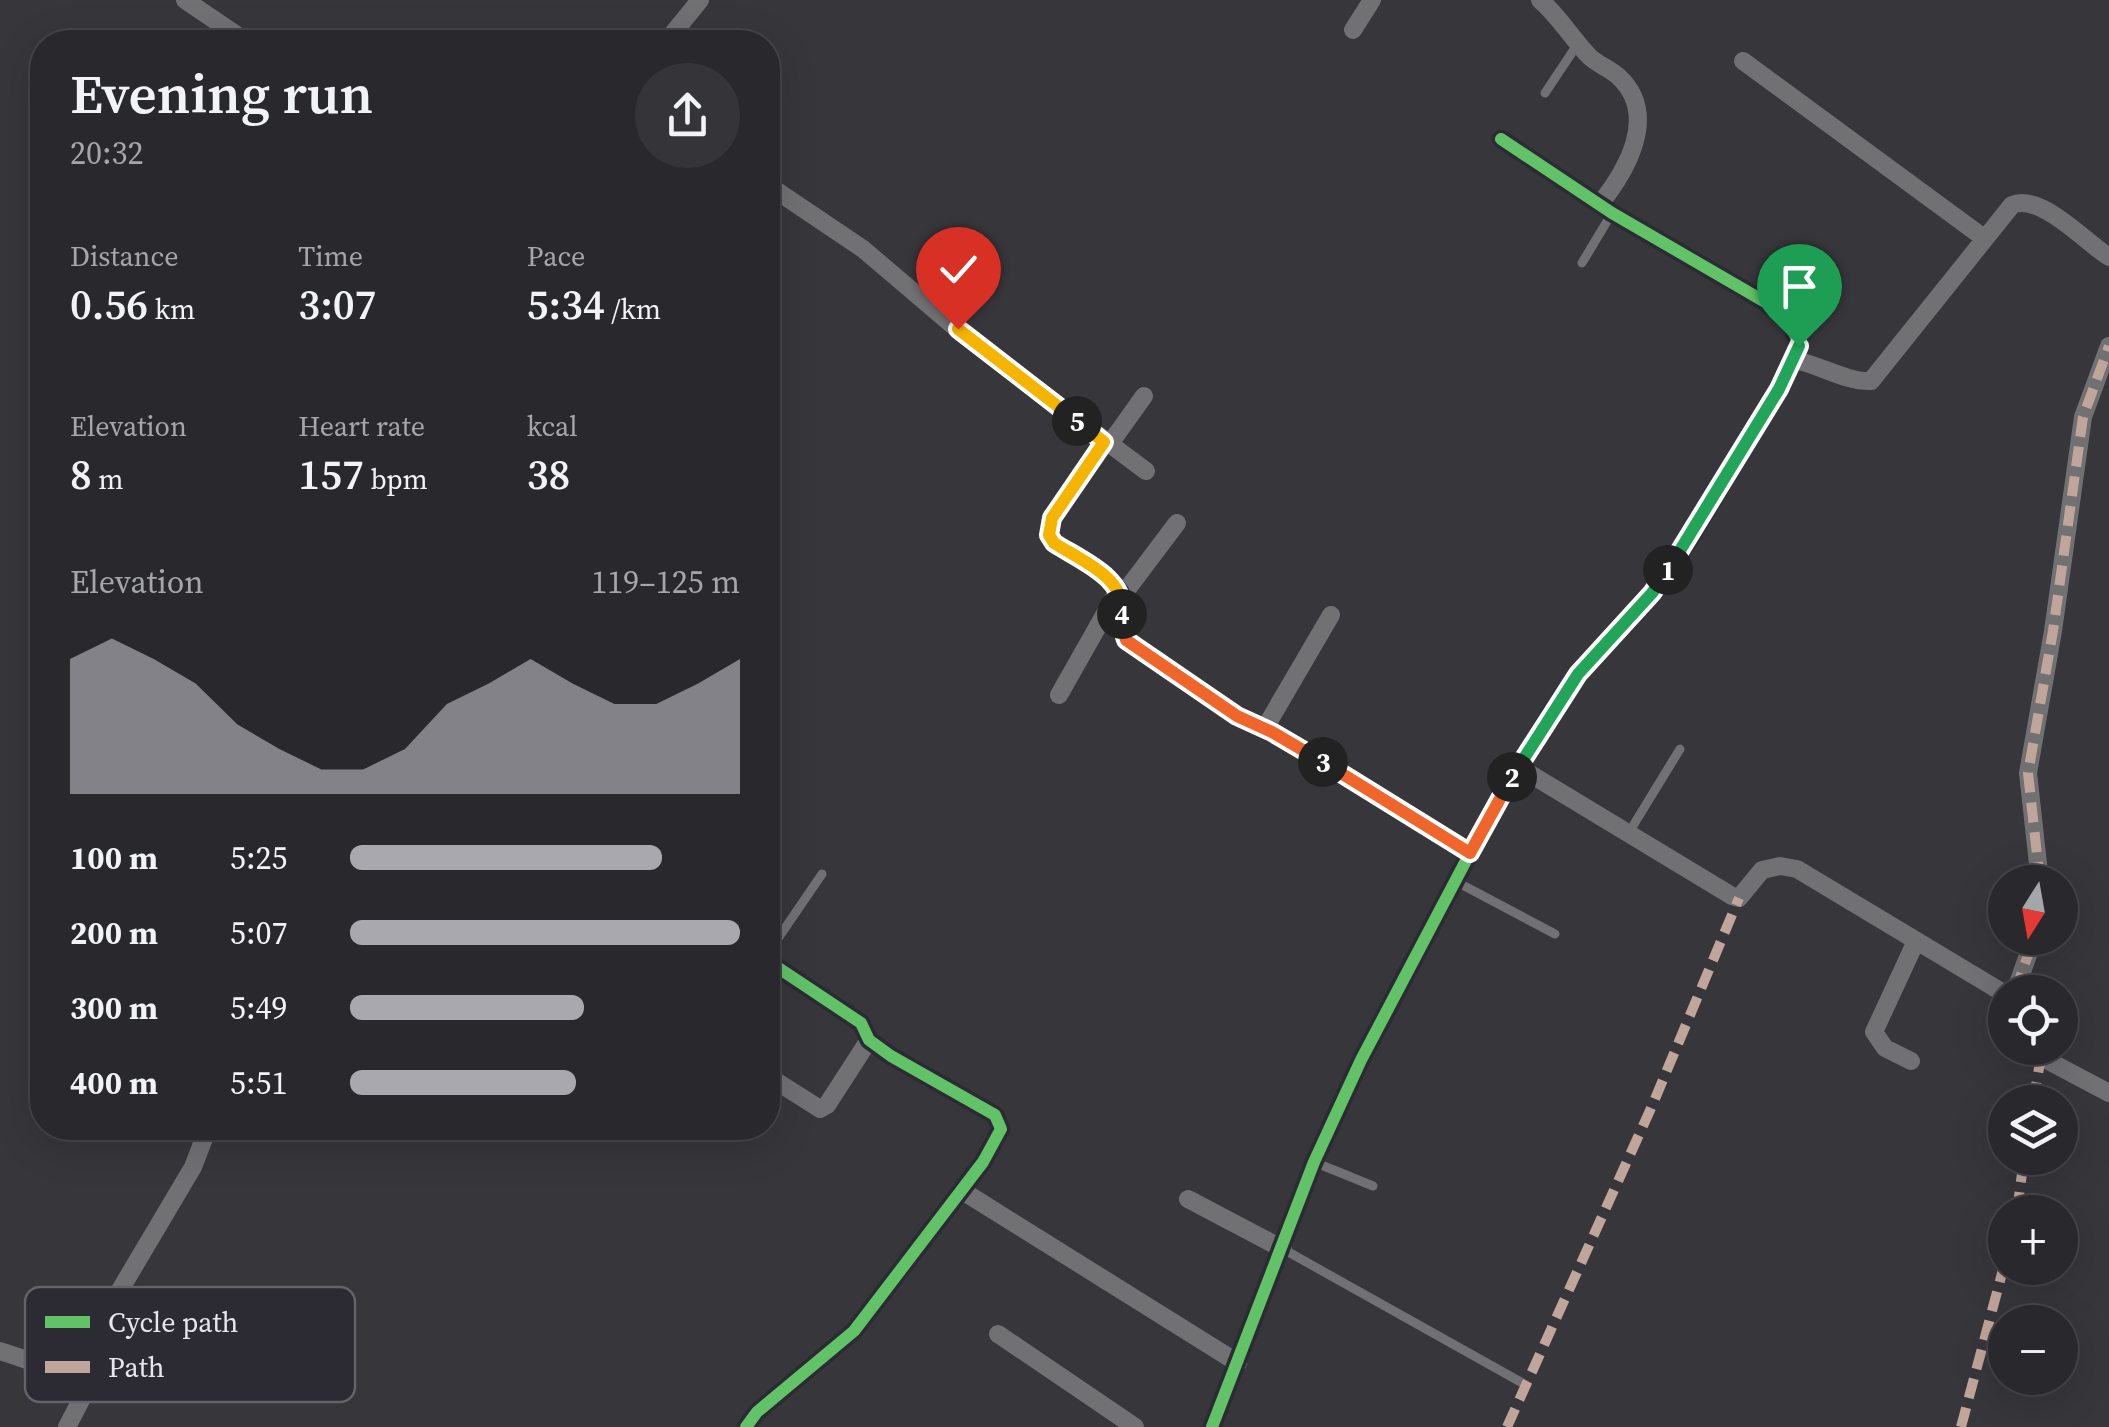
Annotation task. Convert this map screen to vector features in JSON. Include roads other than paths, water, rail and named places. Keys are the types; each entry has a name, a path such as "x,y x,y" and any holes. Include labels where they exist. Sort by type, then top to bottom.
{"street":[{"path":"185,0 230,30"},
{"path":"676,30 700,0"},
{"path":"1353,30 1372,0"},
{"path":"1540,0 1557,14 1588,56 1619,77 1634,97 1639,125 1630,160 1606,208"},
{"path":"1743,62 1984,238"},
{"path":"1212,1427 1314,1162 1361,1060 1470,853 1518,766 1578,674 1652,593 1687,543 1799,346 1790,321 1767,303 1606,208 1502,139"},
{"path":"780,193 863,249 964,335 1146,472"},
{"path":"1794,360 1822,366 1855,380 1871,381 2012,205 2030,202 2041,206 2109,257"},
{"path":"2038,865 2028,773 2054,631 2083,417 2109,346"},
{"path":"1144,396 1052,518 1049,535 1054,543 1106,577 1121,592 1121,623 1126,640 1237,716 1265,728 1470,853"},
{"path":"1058,695 1121,592 1177,523"},
{"path":"1265,728 1331,616"},
{"path":"1518,766 1739,898 1762,870 1780,866 1797,869 1988,984"},
{"path":"1911,1061 1885,1048 1874,1032 1916,942"},
{"path":"746,1427 757,1412 845,1342 983,1162 1001,1129 995,1114 907,1066 869,1040 861,1023 780,969"},
{"path":"780,1084 820,1109 827,1105 869,1040"},
{"path":"2056,1065 2109,1094"},
{"path":"122,1287 193,1167 203,1140"},
{"path":"961,1190 1238,1364"},
{"path":"1188,1199 1283,1249"},
{"path":"998,1334 1135,1427"},
{"path":"0,1351 25,1359"},
{"path":"68,1427 78,1402"}],"lane":[{"path":"1544,92 1579,43"},
{"path":"1582,263 1606,208"},
{"path":"1628,834 1680,749"},
{"path":"780,935 822,874"},
{"path":"1456,881 1554,934"},
{"path":"1314,1162 1373,1186"},
{"path":"1283,1249 1526,1385"}]}
